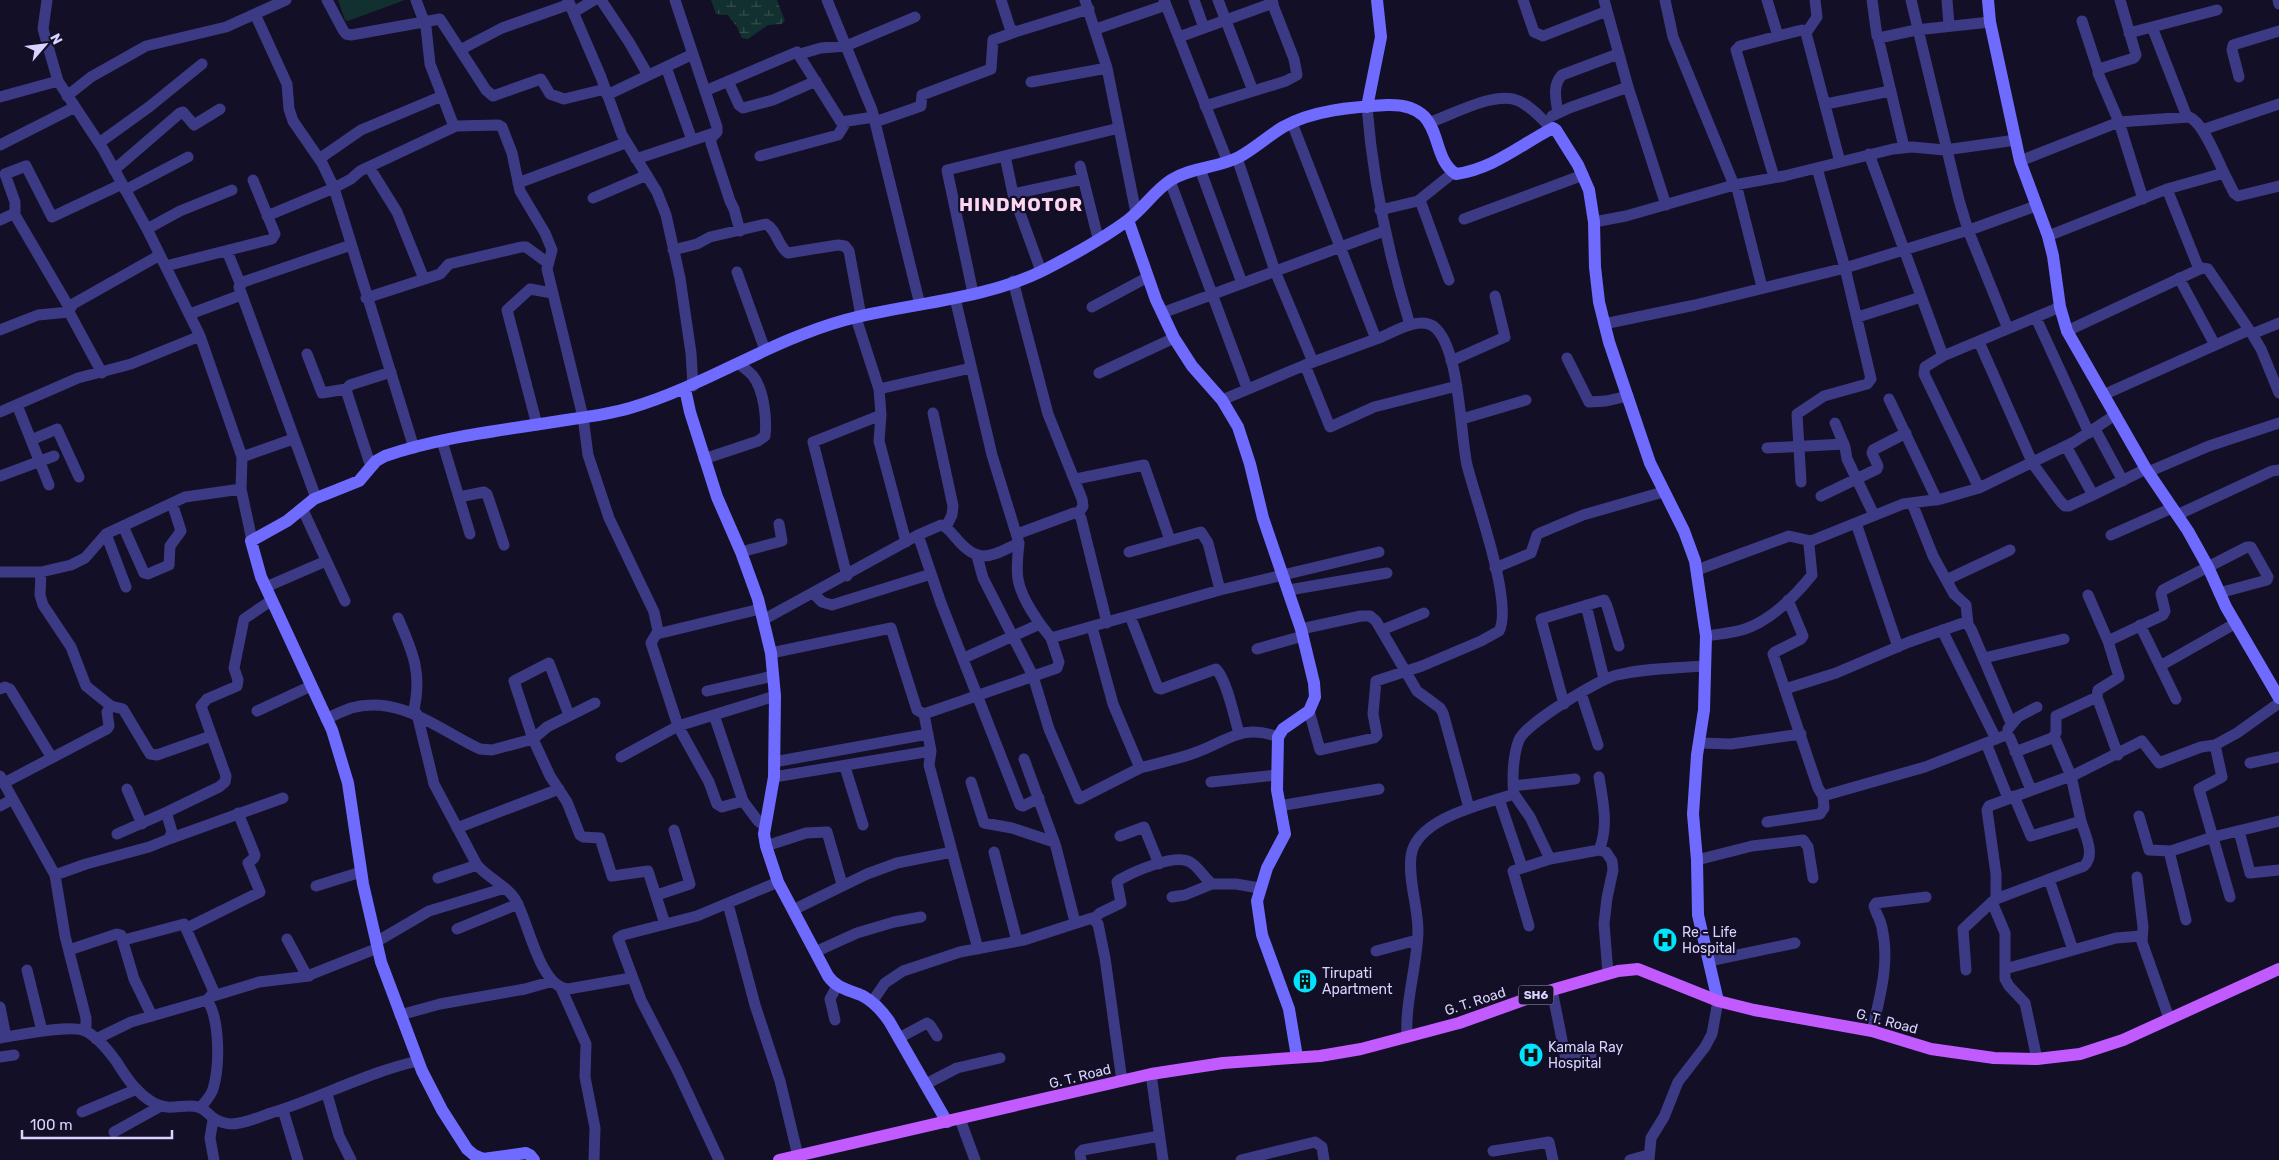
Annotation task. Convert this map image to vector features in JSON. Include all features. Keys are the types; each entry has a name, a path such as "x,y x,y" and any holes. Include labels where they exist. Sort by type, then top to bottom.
{"main road":[{"name":"G. T. Road","path":"780,1160 1152,1074 1223,1063 1343,1053 1459,1023 1552,990 1608,973 1638,969 1718,1000 1754,1010 1872,1031 1953,1053 1994,1058 2037,1059 2080,1054 2123,1040 2279,969"}],"street":[{"path":"47,0 42,29 58,81 99,143 124,187 166,266 200,336 242,457 241,489 252,540 250,543 266,587 332,730 348,783 361,872 377,945 400,1016 418,1061 442,1110 463,1143 474,1155 483,1159 526,1153 534,1160"},
{"path":"327,0 343,30 346,34 350,35 440,19 489,95 493,96 539,79 543,80 550,94 564,99 606,92 648,76 693,54"},
{"path":"416,0 424,22 430,64 453,124 456,126"},
{"path":"460,50 502,28 570,5 594,0"},
{"path":"601,0 629,42 648,76"},
{"path":"675,0 717,132"},
{"path":"827,0 874,120 920,305"},
{"path":"1000,0 1010,28 1015,32"},
{"path":"1194,0 1204,28"},
{"path":"1218,0 1254,92"},
{"path":"1376,0 1381,37 1367,107 1384,231 1394,274 1410,325"},
{"path":"1523,0 1534,32 1543,36 1605,6 1618,54 1666,205"},
{"path":"1665,0 1673,37 1735,185 1762,287"},
{"path":"1767,0 1778,36"},
{"path":"1806,33 1818,17 1815,0"},
{"path":"1872,0 1878,37 1904,147"},
{"path":"1911,0 1916,30 1945,150 1968,230 2008,329"},
{"path":"1947,0 1949,25"},
{"path":"1988,0 1990,22 2020,161 2048,236 2053,256 2060,307 2067,331 2147,471 2208,567 2219,593 2279,698"},
{"path":"2098,70 2135,57 2120,0"},
{"path":"2278,0 2279,4"},
{"path":"67,96 91,77 146,46 226,27 280,1"},
{"path":"1179,37 1272,2 1294,59 1297,75 1286,81 1254,92 1206,106"},
{"path":"1096,29 1165,3 1206,106 1232,159 1276,270 1309,363 1328,426 1331,427 1374,407 1458,386"},
{"path":"570,5 625,143 657,192 666,216 680,278 691,353 689,388 704,459 717,497 741,552 762,614 771,654 775,696 774,777 766,826 766,846 778,882 828,976 837,986 872,1002 889,1021 947,1122"},
{"path":"800,54 841,122 874,120 921,106 922,95 991,69 993,40 1087,5 1107,68 1119,128 1132,217 1148,278 1174,338 1192,366 1222,400 1238,427 1264,518 1284,573 1302,633 1315,693 1314,703 1309,711 1283,729 1278,737 1276,775 1284,839 1267,868 1259,888 1257,902 1260,927 1287,1000 1294,1030 1297,1057"},
{"path":"2129,33 2217,10"},
{"path":"255,14 287,84 291,116 319,159 334,188 366,298 414,448"},
{"path":"705,91 794,52 800,54 821,48 846,46 916,17"},
{"path":"2082,21 2098,70 2120,122 2143,198"},
{"path":"1878,37 1949,25 1990,22"},
{"path":"2152,27 2187,117"},
{"path":"1774,177 1736,50 1740,46 1802,30 1806,33 1840,162"},
{"path":"2239,78 2232,50 2233,45 2279,31"},
{"path":"1558,113 1555,88 1557,81 1562,75 1618,54"},
{"path":"99,143 149,107 202,64"},
{"path":"666,66 692,140"},
{"path":"1031,82 1107,68"},
{"path":"0,97 58,81"},
{"path":"728,81 739,106 744,108 773,100 816,81"},
{"path":"1380,210 1420,200 1453,173 1471,172 1502,158 1548,125 1558,113 1628,86"},
{"path":"1826,104 1890,91"},
{"path":"319,159 362,130 442,96"},
{"path":"1430,122 1498,98 1510,98 1520,101 1556,130 1583,175 1589,190 1594,222 1595,267 1599,302 1604,324 1650,463 1684,531 1697,570 1706,636 1704,710 1699,743 1693,814 1697,860 1698,915 1718,1000 1712,1034 1705,1047 1682,1075 1664,1117 1651,1138 1649,1158 1630,1160"},
{"path":"2202,130 2279,104"},
{"path":"252,540 287,522 316,498 359,481 376,461 385,456 442,441 628,409 689,388 765,350 809,331 858,317 955,298 1041,272 1132,217 1147,199 1170,181 1232,159 1292,123 1318,113 1402,105 1414,109 1430,122 1448,167 1453,173"},
{"path":"0,145 75,107"},
{"path":"114,170 180,113 183,112 194,125 220,109"},
{"path":"2020,161 2120,122 2187,117 2192,118 2202,130 2234,193 2238,196 2279,186"},
{"path":"760,156 838,134 846,122"},
{"path":"1292,123 1339,248 1376,339"},
{"path":"268,216 334,188 369,167 456,126 501,126 512,153 522,195 548,238 552,252 547,269 583,417 588,455 609,518 654,612 658,626 657,634 650,643 678,726 719,806 722,807 743,801"},
{"path":"974,292 947,170 1119,128"},
{"path":"636,159 717,132"},
{"path":"717,132 711,138 711,143 740,231"},
{"path":"1594,222 1666,205 1735,185 1904,147 1945,150 2016,140"},
{"path":"518,183 625,143"},
{"path":"1869,154 1943,356"},
{"path":"1005,156 1014,194 1041,272"},
{"path":"102,373 15,213 15,202 6,174 23,166 28,168 52,217 124,187 188,157"},
{"path":"1080,166 1098,238"},
{"path":"369,167 397,212 424,279"},
{"path":"1801,482 1796,416 1798,412 1824,396 1867,384 1871,381 1858,317 1817,168"},
{"path":"1200,169 1242,283"},
{"path":"2048,236 2167,189 2224,173"},
{"path":"593,198 647,175"},
{"path":"1464,219 1583,175"},
{"path":"1014,194 1083,179"},
{"path":"166,266 272,239 275,234 253,180"},
{"path":"1170,181 1247,388"},
{"path":"2167,189 2199,268"},
{"path":"147,229 180,211 232,190"},
{"path":"1420,200 1448,280"},
{"path":"1604,324 1695,306 1762,287 1845,268 1968,230 2036,206"},
{"path":"0,220 15,213"},
{"path":"673,250 697,244 710,237 761,225 768,226 788,253 838,244 845,246 849,251 858,317 879,389 882,415 879,441 906,542"},
{"path":"1162,312 1384,231"},
{"path":"190,314 241,289 351,245"},
{"path":"366,298 440,274 449,264 524,246 548,263"},
{"path":"226,251 316,498"},
{"path":"69,311 73,304 160,255"},
{"path":"2067,331 2199,268 2208,269 2260,349 2279,393"},
{"path":"737,272 765,350"},
{"path":"1092,307 1148,278"},
{"path":"2180,278 2215,345"},
{"path":"1013,281 1048,414 1058,442 1076,479 1083,503 1078,514"},
{"path":"537,425 507,310 530,289 552,293"},
{"path":"1451,362 1505,337 1495,296"},
{"path":"1858,317 1921,297"},
{"path":"771,654 891,628 916,708 924,714 1056,668 1059,664 1051,638 1040,624 1018,581 1018,539 992,455 955,298"},
{"path":"1979,488 1924,374 1925,367 1943,356 2060,307"},
{"path":"0,330 38,315 69,311"},
{"path":"2036,318 2092,431 2123,481"},
{"path":"1222,400 1309,363 1410,325 1425,323 1434,327 1448,350 1458,386 1466,462 1500,587 1503,621 1499,631 1481,641 1406,672 1375,682 1372,714 1376,733 1374,738 1319,750 1309,711"},
{"path":"2103,395 2215,345 2279,323"},
{"path":"0,412 83,376 102,373 131,364 200,336"},
{"path":"1099,373 1174,338"},
{"path":"1979,342 2033,464 2065,506 2209,446 2279,423"},
{"path":"307,354 322,393 346,389 391,372"},
{"path":"1567,358 1589,402 1606,401 1628,396"},
{"path":"704,459 758,441 765,436 762,400 759,389 753,376 738,363"},
{"path":"879,389 972,368"},
{"path":"346,389 371,467"},
{"path":"1889,399 1937,500"},
{"path":"1462,419 1526,400"},
{"path":"16,405 49,485"},
{"path":"934,413 953,506 952,515 946,527"},
{"path":"847,576 813,442 882,415"},
{"path":"1697,570 1789,536 1811,541 1902,504 1937,500 1979,488 2033,464 2092,431 2115,415"},
{"path":"1835,423 1844,444 1846,457 1874,515"},
{"path":"31,440 58,429 79,477"},
{"path":"1821,496 1878,468 1872,450 1906,433"},
{"path":"242,457 293,439"},
{"path":"442,441 470,534"},
{"path":"1767,448 1844,444"},
{"path":"2066,446 2093,495"},
{"path":"0,476 54,456"},
{"path":"1076,479 1144,465 1170,540"},
{"path":"2111,535 2279,470"},
{"path":"0,572 41,572 71,565 85,558 106,534 184,497 241,489"},
{"path":"459,497 484,492 487,494 504,544"},
{"path":"1495,568 1532,553 1537,534 1582,515 1663,492"},
{"path":"1912,502 1929,549 1954,594 1966,605 1968,624 2011,723"},
{"path":"123,526 144,573 148,574 169,565 170,546 181,531 172,503"},
{"path":"302,508 345,601"},
{"path":"657,634 762,614 813,593 847,576 918,535 939,526 946,527 965,549 977,556 989,556 1018,539 1074,513 1078,514"},
{"path":"1078,514 1081,518 1107,623"},
{"path":"1856,523 1898,647"},
{"path":"741,552 782,541 779,524"},
{"path":"1129,552 1199,532 1203,533 1220,590"},
{"path":"106,534 126,587"},
{"path":"918,535 931,574 1020,805 1024,806 1039,798"},
{"path":"1706,636 1749,628 1788,600 1813,573 1809,545 1811,541"},
{"path":"2108,641 2165,613 2161,592 2250,546 2268,577 2266,581 2219,593"},
{"path":"1946,580 2010,550"},
{"path":"1051,638 1284,573 1379,552"},
{"path":"977,556 983,578 1033,676 1049,729 1078,799 1140,768 1196,753 1239,733 1262,732 1278,737"},
{"path":"266,587 326,561"},
{"path":"41,572 40,595 43,605 71,647 87,687 111,706 123,709 152,755 211,736"},
{"path":"1289,590 1388,573"},
{"path":"813,593 827,604 838,604 931,574"},
{"path":"2088,595 2108,641 2119,677 2098,690 2096,696 2118,755"},
{"path":"117,834 219,787 225,782 226,776 201,710 202,703 237,686 238,680 234,668 244,619 272,600"},
{"path":"1767,822 1820,814 1824,808 1823,796 1818,788 1774,654 1801,640 1803,636 1788,600"},
{"path":"1564,704 1541,620 1586,605 1605,601 1619,646"},
{"path":"1586,605 1604,679"},
{"path":"1382,630 1424,613"},
{"path":"1130,616 1158,688 1161,689 1212,669 1217,670 1226,689 1239,733"},
{"path":"1257,649 1302,633 1365,616 1373,618 1382,630 1417,692 1440,708 1443,713 1469,808"},
{"path":"398,618 413,653 417,668 415,714 434,784 477,866 504,888 518,904 535,950 557,984 586,1044 585,1077 595,1128 594,1160"},
{"path":"1785,688 1836,673 1962,622 1968,624"},
{"path":"964,658 1013,638 1040,624"},
{"path":"2160,666 2236,624"},
{"path":"2140,625 2176,699"},
{"path":"1092,628 1113,704 1140,768"},
{"path":"1942,630 1996,739 2011,797 2030,836 2081,821"},
{"path":"1984,658 2064,639"},
{"path":"569,715 549,663 516,679 514,683 532,739 569,805 580,835 583,837 598,837 601,840 612,876 648,870 665,924"},
{"path":"1550,859 1530,816 1513,790 1517,747 1522,734 1564,704 1604,679 1632,672 1705,666"},
{"path":"707,690 773,676"},
{"path":"257,711 311,686"},
{"path":"0,689 4,687 10,689 52,758"},
{"path":"1581,693 1598,745"},
{"path":"621,757 678,726 775,696"},
{"path":"1966,970 1963,929 1994,901 2084,866 2088,862 2090,853 2071,776 2054,736 2056,733 2056,716 2096,696"},
{"path":"326,718 352,708 389,705 415,714 480,749 492,750 532,739 542,730 595,703"},
{"path":"2037,1059 2025,1003 2007,983 2005,933 1994,901 1996,870 1987,810 1994,803 2071,776 2118,755 2143,741 2159,763 2201,747 2215,745 2237,733 2279,704"},
{"path":"82,1030 86,1026 86,1018 69,950 55,875 2,780 52,758 108,728 107,712 111,706"},
{"path":"1996,739 2018,717 2037,707"},
{"path":"924,714 931,752 929,765 978,949"},
{"path":"714,715 743,801 758,821 766,826"},
{"path":"774,762 928,734"},
{"path":"1699,743 1731,744 1801,734"},
{"path":"2015,752 2054,736"},
{"path":"1823,796 1925,767 1996,739 2010,738 2031,790"},
{"path":"2215,745 2222,777 2202,787 2199,791 2230,897"},
{"path":"774,777 931,752"},
{"path":"2250,763 2279,756"},
{"path":"1024,759 1054,842 1075,922"},
{"path":"845,767 863,825"},
{"path":"1211,782 1276,775"},
{"path":"1599,777 1605,832 1599,850"},
{"path":"1407,1037 1406,1011 1414,975 1417,940 1417,915 1411,862 1414,847 1426,831 1440,821 1469,808 1499,799 1513,790 1575,779"},
{"path":"971,782 984,823 1012,828 1054,842"},
{"path":"126,789 142,824"},
{"path":"1279,806 1378,789"},
{"path":"457,828 559,790"},
{"path":"55,875 86,864 150,847 169,838 284,798"},
{"path":"0,806 13,799"},
{"path":"1499,799 1522,867"},
{"path":"167,812 172,830 169,838"},
{"path":"187,928 260,892 248,863 255,855 238,813"},
{"path":"2139,816 2148,850 2172,851 2213,837 2279,821"},
{"path":"1120,836 1144,827 1159,864"},
{"path":"657,895 690,884 674,830"},
{"path":"2239,831 2250,873 2279,870"},
{"path":"766,846 806,833 826,832 842,884"},
{"path":"1697,860 1752,846 1803,840 1808,847 1813,878"},
{"path":"1529,926 1513,871 1550,859 1599,850 1609,854 1614,870 1607,898 1604,924 1608,973"},
{"path":"2172,851 2170,855 2186,920"},
{"path":"793,910 842,884 897,864 952,852"},
{"path":"994,852 1017,941"},
{"path":"1094,919 1100,913 1120,903 1118,880 1159,864 1176,860 1187,860 1199,869 1212,884"},
{"path":"438,878 477,866"},
{"path":"316,886 361,872"},
{"path":"2137,877 2143,927 2142,942 2169,1018"},
{"path":"2050,879 2073,950"},
{"path":"719,1160 690,1095 631,978 618,941 619,936 698,916 778,882"},
{"path":"1172,898 1212,884 1236,884 1259,888"},
{"path":"96,1039 116,1028 259,982 309,976 377,945 429,911 504,888"},
{"path":"1872,1031 1882,990 1886,956 1882,927 1874,906 1876,903 1926,897"},
{"path":"457,929 518,904"},
{"path":"728,904 755,1005 780,1081 798,1156"},
{"path":"815,952 857,933 894,922 921,917"},
{"path":"872,1002 884,983 903,971 960,952 1017,941 1085,918 1094,919 1098,924 1105,958 1122,1081"},
{"path":"124,940 183,924 187,928 214,992 209,998"},
{"path":"69,950 117,934 121,935 134,979 152,1016"},
{"path":"2005,969 2116,938 2142,936"},
{"path":"287,939 306,974 309,976"},
{"path":"1376,951 1417,940"},
{"path":"1709,961 1795,943"},
{"path":"26,970 42,1031"},
{"path":"400,1016 440,1004 557,984 568,989 631,978"},
{"path":"835,1020 830,999 837,986"},
{"path":"1552,990 1566,1060 1591,1055"},
{"path":"200,1108 214,1089 218,1050 218,1040 209,998"},
{"path":"0,1007 3,1038 42,1031 82,1030 96,1039 144,1097 161,1106 200,1108 213,1120 235,1124 327,1094 393,1067 418,1061"},
{"path":"899,1038 927,1023 937,1036"},
{"path":"0,1057 14,1054"},
{"path":"926,1084 957,1068 1000,1058"},
{"path":"1152,1074 1163,1160"},
{"path":"82,1112 137,1090"},
{"path":"327,1094 339,1136 351,1160"},
{"path":"114,1132 161,1106"},
{"path":"282,1110 298,1160"},
{"path":"960,1119 976,1160"},
{"path":"213,1120 210,1138 214,1160"},
{"path":"1081,1160 1080,1153 1083,1150 1159,1136"},
{"path":"1241,1160 1315,1142 1322,1147 1324,1160"},
{"path":"1493,1151 1549,1142 1553,1160"}],"green space":[{"path":"338,0 405,0 348,21 345,20"},
{"path":"711,0 777,0 785,21 781,24 768,25 748,39 742,38 728,15 716,14"}],"place":[{"name":"Re - Life Hospital","path":"1665,940"},
{"name":"Tirupati Apartment","path":"1305,981"},
{"name":"Kamala Ray Hospital","path":"1531,1055"}],"district":[{"name":"HINDMOTOR","path":"1021,204"}]}
